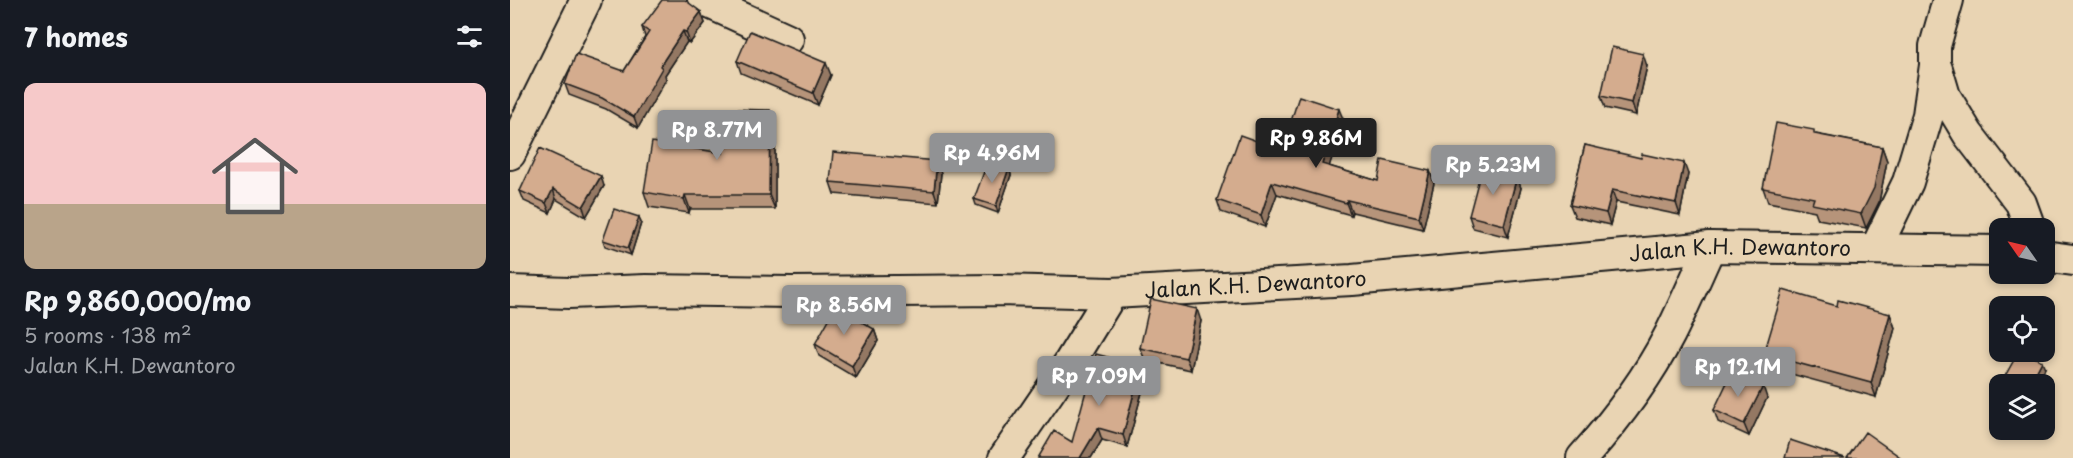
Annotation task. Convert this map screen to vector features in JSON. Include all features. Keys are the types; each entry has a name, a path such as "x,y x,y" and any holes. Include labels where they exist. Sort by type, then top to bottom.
{"street":[{"path":"510,154 586,0"},
{"path":"703,0 788,39"},
{"path":"1876,248 1908,182 1928,115 1935,65 1935,45 1948,0"},
{"path":"1935,65 1945,96 1968,134 2021,203 2026,218"},
{"path":"1582,458 1602,436 1669,336 1710,247"},
{"name":"Jalan K.H. Dewantoro","path":"510,291 569,293 646,290 792,292 1000,290 1112,293 1352,280 1710,247 1989,250"},
{"path":"1004,458 1069,363 1112,293"}],"building":[{"path":"662,0 685,0 701,12 686,32 683,31 660,66 662,68 634,117 602,98 565,84 576,54 624,71 649,32 642,27"},
{"path":"750,31 826,63 813,93 737,61"},
{"path":"1612,47 1643,54 1632,103 1601,96"},
{"path":"1299,96 1339,109 1322,164 1378,181 1382,160 1430,171 1419,217 1347,200 1346,203 1272,182 1261,215 1217,200 1240,135 1282,150"},
{"path":"723,109 770,110 769,195 685,195 684,199 644,192 652,142 723,153"},
{"path":"1776,123 1814,130 1814,134 1882,147 1874,188 1861,214 1812,204 1814,198 1763,188"},
{"path":"1585,145 1641,158 1642,154 1684,163 1676,203 1612,190 1606,213 1570,205"},
{"path":"540,148 601,176 583,207 553,189 546,203 520,191"},
{"path":"833,152 937,161 934,191 830,182"},
{"path":"988,161 1009,168 996,206 974,199"},
{"path":"1482,167 1517,176 1504,225 1469,216"},
{"path":"614,209 639,217 628,248 603,240"},
{"path":"1783,290 1837,306 1838,300 1890,314 1871,383 1764,354"},
{"path":"1151,299 1197,309 1186,358 1140,348"},
{"path":"836,307 874,329 852,366 815,344"},
{"path":"1096,354 1141,366 1123,435 1098,428 1080,458 1038,458 1054,431 1072,442"},
{"path":"2013,362 2041,362 2035,374 2006,374"},
{"path":"1732,372 1763,386 1744,424 1714,410"},
{"path":"1865,432 1900,457 1900,458 1847,458"},
{"path":"1790,440 1845,458 1785,458"}]}
